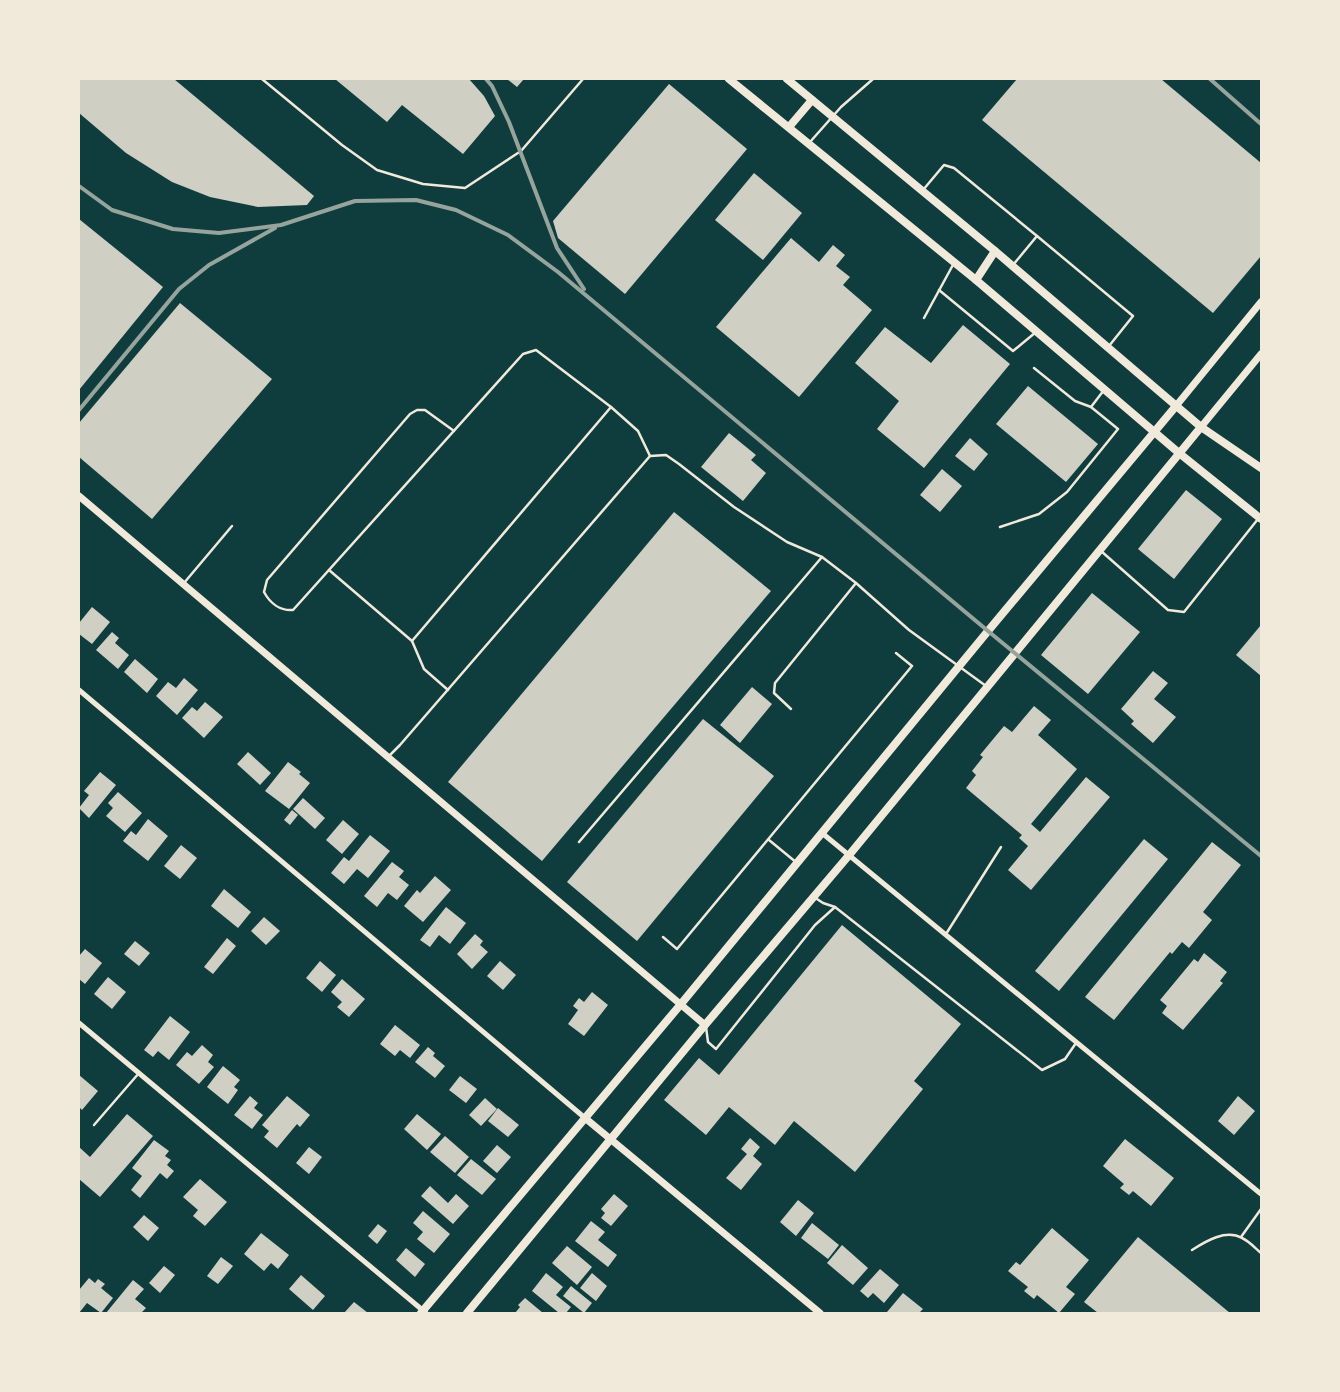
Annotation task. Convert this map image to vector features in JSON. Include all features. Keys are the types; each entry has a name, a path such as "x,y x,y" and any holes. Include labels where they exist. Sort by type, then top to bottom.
{"main road":[{"path":"730,79 976,280 1179,453 1261,518"},
{"path":"787,79 995,251 1201,427 1261,468"},
{"path":"790,127 812,100"},
{"path":"976,280 995,251"},
{"path":"424,1312 1176,406"},
{"path":"467,1313 612,1140 705,1025 850,854 1201,427"}],"street":[{"path":"1176,406 1261,302"},
{"path":"1201,427 1261,354"},
{"path":"79,496 705,1025"},
{"path":"79,690 585,1118 820,1313"},
{"path":"822,833 850,854 1261,1194"},
{"path":"79,1023 424,1312"}],"lane":[{"path":"262,79 342,145 377,170 423,184 465,188 521,151 583,79"},
{"path":"810,143 832,117 873,79"},
{"path":"922,191 944,165 954,168 1133,316 1108,348"},
{"path":"1012,266 1038,236"},
{"path":"924,318 954,262"},
{"path":"939,290 1013,351 1036,331"},
{"path":"454,431 425,410 417,410 410,414 267,580 264,592 269,601 285,611 293,610 524,354 536,350 611,407 638,431 650,456"},
{"path":"1000,527 1039,514 1067,492 1118,429 1091,406 1075,401 1034,368"},
{"path":"1091,406 1106,389"},
{"path":"412,641 611,407"},
{"path":"388,757 650,456 666,455 734,507 787,542 822,557 856,583 909,630 987,687"},
{"path":"1100,550 1168,610 1184,612 1261,518"},
{"path":"183,584 232,526"},
{"path":"579,842 822,557"},
{"path":"329,570 412,641 424,669 448,690"},
{"path":"791,709 774,693 775,683 856,583"},
{"path":"663,937 677,949 912,666 896,653"},
{"path":"769,840 797,863"},
{"path":"946,934 1001,847"},
{"path":"814,896 823,903 835,908 1042,1070 1064,1059 1077,1042"},
{"path":"705,1025 708,1042 716,1049 815,925 835,908"},
{"path":"94,1125 139,1073"},
{"path":"1241,1237 1261,1209"},
{"path":"1192,1250 1203,1243 1223,1235 1241,1237 1261,1253"}],"building":[{"path":"79,79 174,79 314,196 307,205 258,207 210,197 172,182 126,153 79,113"},
{"path":"335,79 469,79 484,96 495,116 463,154 402,105 387,122"},
{"path":"507,79 524,79 517,87"},
{"path":"1017,79 1161,79 1261,163 1261,256 1213,313 982,120"},
{"path":"669,84 747,149 625,294 558,238 553,221"},
{"path":"754,173 802,213 763,260 715,220"},
{"path":"79,219 163,287 79,390"},
{"path":"791,238 819,262 833,245 845,255 836,266 850,277 843,285 872,310 799,397 716,327"},
{"path":"180,303 272,379 152,519 79,457 79,423"},
{"path":"963,325 1010,364 924,468 877,429 899,401 855,363 885,327 931,363"},
{"path":"1028,386 1098,444 1066,482 996,424"},
{"path":"729,433 756,455 751,460 766,473 743,501 701,467"},
{"path":"970,438 988,454 974,471 955,456"},
{"path":"942,469 962,486 940,512 920,495"},
{"path":"1186,490 1222,519 1174,579 1138,549"},
{"path":"674,512 771,591 542,861 448,782"},
{"path":"1092,593 1140,632 1088,694 1041,655"},
{"path":"92,607 110,622 92,644 79,634 79,623"},
{"path":"1261,625 1261,676 1236,655"},
{"path":"112,632 119,638 115,643 129,655 118,669 96,650"},
{"path":"135,659 158,679 147,693 124,672"},
{"path":"1153,671 1168,683 1154,699 1176,717 1153,743 1131,724 1134,721 1121,709"},
{"path":"184,678 198,690 177,715 156,696 168,682 176,688"},
{"path":"752,687 772,704 740,743 720,725"},
{"path":"205,702 223,717 204,738 182,718 192,707 197,711"},
{"path":"1034,706 1051,720 1038,735 1077,769 1031,824 1040,832 1086,777 1110,797 1031,890 1008,870 1028,846 1019,838 1022,835 966,788 976,775 972,771 983,757 980,755 1004,726 1012,732"},
{"path":"703,719 774,776 637,941 567,882"},
{"path":"248,752 271,773 260,785 237,764"},
{"path":"288,762 301,772 299,774 310,783 289,809 265,791"},
{"path":"100,772 116,785 89,818 79,808 89,795 84,791"},
{"path":"118,792 142,813 125,832 106,816 113,808 108,803"},
{"path":"303,798 325,818 315,829 293,809"},
{"path":"292,810 298,815 290,825 284,820"},
{"path":"148,819 168,836 148,861 123,841 131,831 136,835"},
{"path":"343,820 359,834 342,854 326,840"},
{"path":"370,835 390,851 368,878 357,869 344,884 331,873 344,857 349,861"},
{"path":"1144,839 1168,859 1059,991 1035,971"},
{"path":"1212,842 1241,865 1203,912 1212,920 1189,948 1182,942 1172,954 1170,952 1114,1020 1085,997"},
{"path":"181,845 197,858 180,879 164,866"},
{"path":"392,862 404,871 399,877 409,885 397,900 388,893 377,907 364,896"},
{"path":"435,876 451,890 423,922 404,906 417,890 420,893"},
{"path":"224,889 251,912 238,928 211,906"},
{"path":"446,907 466,923 450,944 439,935 430,947 420,940"},
{"path":"264,917 280,931 266,945 251,931"},
{"path":"842,925 961,1024 914,1081 923,1089 855,1172 794,1121 775,1145 729,1107 706,1135 664,1100 699,1058 719,1075"},
{"path":"475,934 483,941 480,945 488,952 472,969 457,954"},
{"path":"227,938 236,946 213,974 204,967"},
{"path":"135,941 150,953 139,966 124,954"},
{"path":"85,949 102,963 85,984 79,979 79,956"},
{"path":"1204,953 1227,972 1220,981 1223,983 1183,1030 1162,1013 1167,1006 1160,1000 1194,959 1198,962"},
{"path":"320,961 336,975 322,992 306,978"},
{"path":"500,961 516,975 503,990 487,976"},
{"path":"108,977 126,992 112,1009 94,994"},
{"path":"342,979 365,999 349,1017 337,1007 342,1002 331,992"},
{"path":"592,992 608,1005 584,1036 568,1024 578,1010 573,1006 579,998 584,1002"},
{"path":"170,1016 190,1032 169,1060 158,1051 153,1057 144,1050"},
{"path":"395,1025 420,1045 410,1058 400,1050 395,1056 380,1044"},
{"path":"202,1045 213,1055 208,1062 214,1067 199,1084 176,1065 187,1052 192,1056"},
{"path":"428,1047 435,1053 433,1056 445,1066 435,1078 415,1062"},
{"path":"223,1066 240,1080 234,1087 238,1090 228,1104 207,1087"},
{"path":"79,1075 98,1091 82,1110 79,1107"},
{"path":"460,1076 477,1089 466,1103 449,1090"},
{"path":"250,1096 258,1103 254,1108 263,1115 252,1129 234,1115"},
{"path":"287,1096 310,1115 300,1127 297,1124 277,1148 264,1137 269,1131 262,1125"},
{"path":"1238,1096 1255,1111 1234,1135 1218,1121"},
{"path":"485,1098 497,1109 481,1126 469,1115"},
{"path":"498,1108 519,1125 508,1137 488,1121"},
{"path":"127,1114 153,1136 100,1197 79,1179 79,1147 90,1157"},
{"path":"417,1114 441,1134 427,1150 404,1129"},
{"path":"445,1136 469,1157 455,1173 430,1152"},
{"path":"750,1138 760,1147 753,1156 762,1164 741,1190 726,1178 747,1154 741,1149"},
{"path":"1125,1139 1174,1178 1151,1206 1133,1191 1129,1195 1120,1188 1124,1184 1103,1166"},
{"path":"154,1140 169,1151 165,1156 171,1160 167,1165 174,1171 167,1179 160,1173 140,1198 131,1190 142,1176 132,1168"},
{"path":"497,1145 511,1157 497,1173 483,1161"},
{"path":"309,1147 322,1157 309,1174 296,1163"},
{"path":"471,1159 496,1179 482,1195 457,1175"},
{"path":"200,1179 227,1202 205,1226 193,1216 198,1210 183,1197"},
{"path":"430,1186 448,1203 456,1194 469,1206 453,1224 421,1196"},
{"path":"614,1194 628,1206 611,1226 601,1218 605,1213 601,1209"},
{"path":"798,1200 814,1213 796,1236 780,1222"},
{"path":"423,1211 450,1234 434,1253 417,1239 423,1232 413,1223"},
{"path":"144,1215 159,1228 148,1241 133,1227"},
{"path":"591,1221 605,1232 598,1240 617,1255 608,1267 575,1241"},
{"path":"812,1223 839,1245 828,1259 801,1238"},
{"path":"378,1224 387,1231 377,1244 368,1236"},
{"path":"1052,1228 1089,1260 1066,1287 1075,1294 1059,1313 1037,1295 1034,1299 1024,1291 1028,1287 1008,1271 1016,1262 1020,1265"},
{"path":"261,1233 289,1255 278,1269 271,1263 264,1271 244,1254"},
{"path":"1138,1237 1230,1313 1098,1313 1084,1302"},
{"path":"842,1245 868,1268 853,1285 827,1263"},
{"path":"567,1246 592,1267 577,1285 552,1263"},
{"path":"406,1248 425,1264 415,1277 396,1260"},
{"path":"221,1257 233,1266 218,1284 207,1276"},
{"path":"164,1266 175,1275 160,1293 149,1283"},
{"path":"880,1269 899,1285 884,1303 873,1293 868,1298 860,1291"},
{"path":"546,1273 563,1287 556,1295 571,1307 566,1313 559,1313 532,1291"},
{"path":"592,1273 607,1286 596,1301 580,1288"},
{"path":"301,1275 325,1296 313,1310 289,1289"},
{"path":"89,1278 95,1283 98,1279 105,1284 101,1288 113,1298 101,1313 87,1303 79,1313 79,1290"},
{"path":"133,1280 144,1289 135,1299 146,1308 141,1313 106,1313"},
{"path":"571,1286 592,1303 584,1313 563,1296"},
{"path":"903,1293 923,1309 919,1313 887,1312"},
{"path":"525,1298 543,1313 515,1313 520,1307 518,1305"},
{"path":"354,1302 368,1313 344,1313"}],"railway":[{"path":"486,79 492,86 509,122 557,248 584,289"},
{"path":"1210,79 1261,124"},
{"path":"79,186 112,210 173,229 219,233 281,225 355,201 416,200 456,210 508,235 558,272 1261,856"},
{"path":"79,410 179,289 209,265 275,228"}]}
